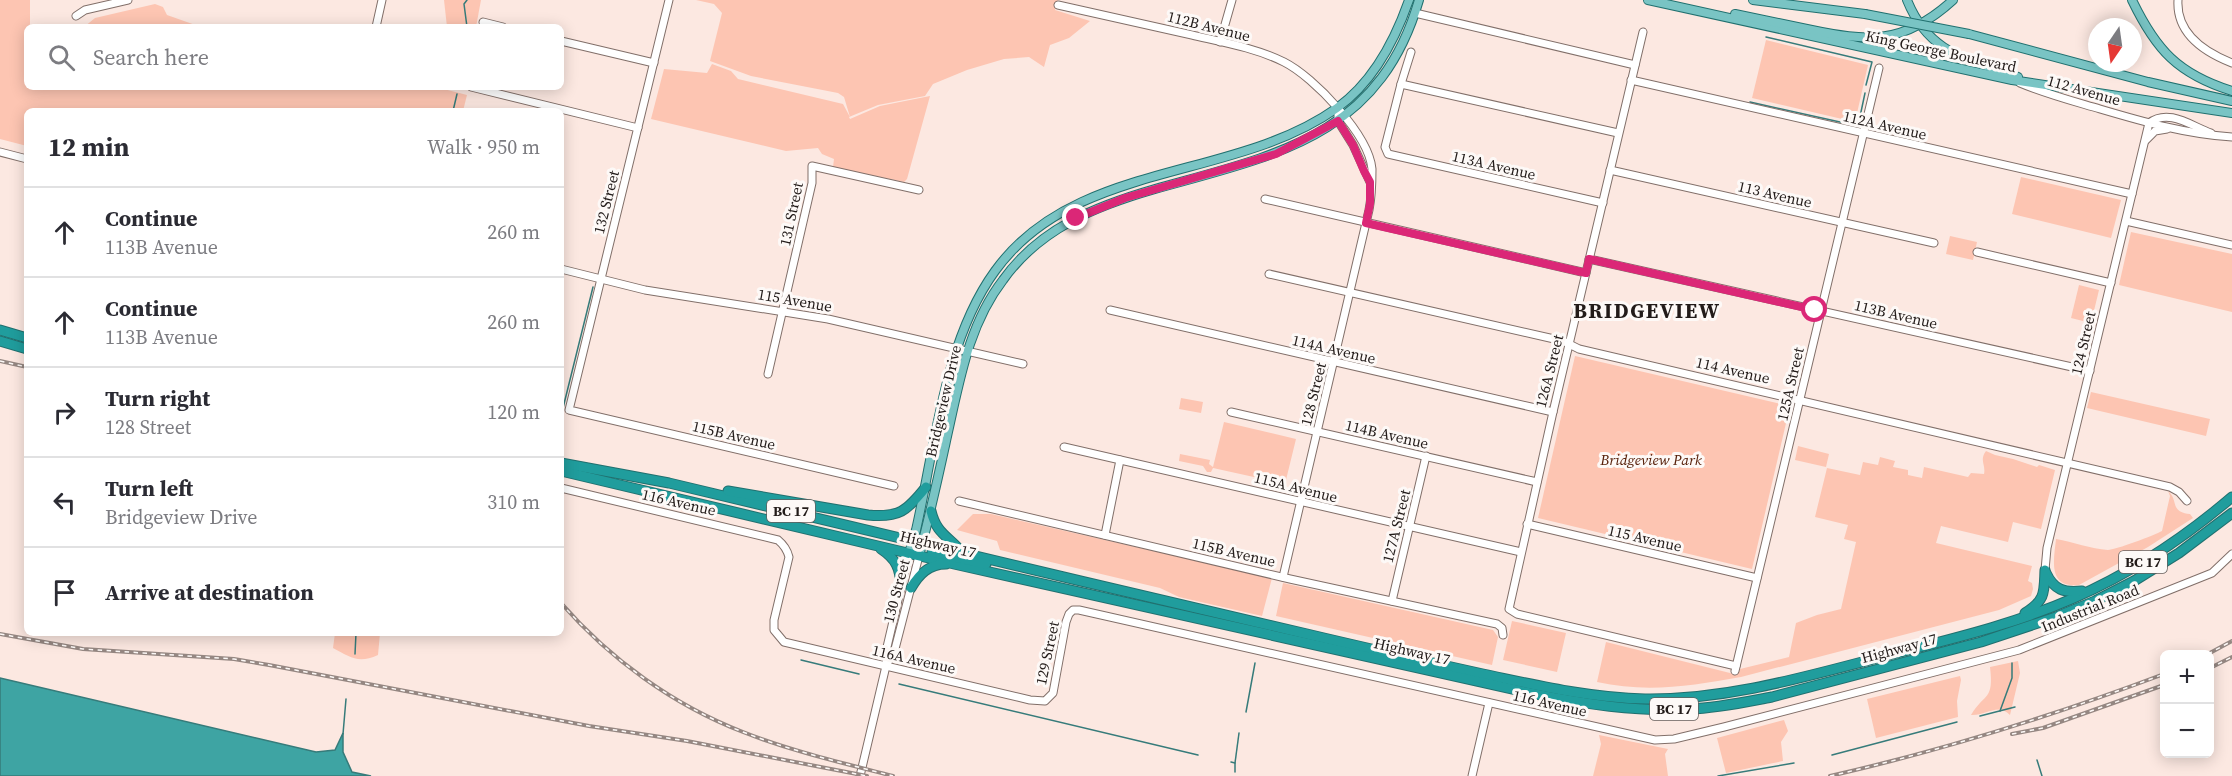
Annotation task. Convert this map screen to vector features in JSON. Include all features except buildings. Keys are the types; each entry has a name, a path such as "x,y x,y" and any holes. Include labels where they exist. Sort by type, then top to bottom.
{"highway":[{"path":"0,330 24,337"},
{"path":"0,341 24,348"},
{"name":"Highway 17","path":"564,464 669,483 919,547 962,551 1270,626 1506,679 1570,691 1640,699 1725,694 1779,683 2009,622 2091,590"},
{"name":"Highway 17","path":"564,472 909,553 919,547"},
{"path":"669,483 758,495 877,516 902,512 926,487"},
{"name":"BC 17","path":"2091,590 2129,570 2192,530 2232,497"},
{"path":"931,511 934,523 940,532 962,551"},
{"name":"Highway 17","path":"919,547 954,564 1567,701 1614,707 1690,710 1772,697 1981,642 2036,624 2095,601 2134,581 2179,554 2232,513"},
{"path":"874,545 896,562 906,587 926,569 939,564 954,564"},
{"path":"919,547 1054,578 1089,582"},
{"path":"2045,570 2050,581 2058,590 2070,592 2091,590"},
{"path":"2009,622 2040,602 2043,595 2045,570"}],"main road":[{"name":"Bridgeview Drive","path":"919,547 932,454 956,349 975,303 994,272 1023,239 1074,206 1100,194 1269,144 1302,129 1337,108 1365,80 1381,58 1397,31 1409,0"},
{"name":"Bridgeview Drive","path":"909,553 919,547 931,511 967,351 982,314 1002,281 1030,249 1060,226 1099,207 1276,154 1342,118 1368,94 1386,72 1400,49 1419,0"},
{"name":"King George Boulevard","path":"1648,0 2012,80 2232,113"},
{"name":"King George Boulevard","path":"1753,0 1865,14 1969,34 2148,82 2232,101"},
{"path":"1907,0 1920,25 1936,43 1952,54 2036,84"},
{"path":"1675,6 1732,14 1859,38 1885,36 1920,25 1953,0"},
{"path":"2132,0 2147,31 2167,55 2199,79 2232,91"}],"street":[{"path":"76,16 85,10 128,0"},
{"path":"377,24 382,0"},
{"name":"132 Street","path":"569,410 669,0"},
{"path":"1220,42 1232,0"},
{"path":"2178,0 2178,16 2195,41 2221,59 2232,63"},
{"name":"112B Avenue","path":"1058,5 1267,55 1284,62 1327,95 1337,108"},
{"path":"1415,13 1635,65"},
{"path":"483,22 491,24"},
{"name":"126A Street","path":"1642,32 1527,524 1509,604 1510,611 1736,669"},
{"path":"564,42 654,63"},
{"path":"1411,51 1401,84 1618,133"},
{"name":"125A Street","path":"1736,669 1879,68"},
{"name":"112A Avenue","path":"1631,80 2132,194"},
{"name":"112 Avenue","path":"2012,80 2051,95 2149,123 2201,135 2232,137"},
{"name":"113A Avenue","path":"1401,84 1385,147 1388,154 1603,203"},
{"path":"483,90 557,108"},
{"name":"128 Street","path":"1283,577 1335,363 1370,204 1372,169 1366,152 1337,108"},
{"path":"564,110 638,128"},
{"name":"112 Avenue","path":"2149,123 2163,117 2173,117 2222,136"},
{"name":"124 Street","path":"2045,570 2047,548 2149,123"},
{"path":"2144,145 2155,131 2173,129"},
{"path":"0,152 24,158"},
{"name":"131 Street","path":"768,374 812,183 812,166 919,190"},
{"name":"113 Avenue","path":"1610,170 1934,243"},
{"path":"1265,199 1586,273"},
{"path":"2126,221 2232,245"},
{"path":"1977,252 2111,283"},
{"name":"113B Avenue","path":"1589,259 2090,372"},
{"name":"115 Avenue","path":"564,270 690,298 783,311 873,329 1023,364"},
{"name":"114 Avenue","path":"1269,274 1552,339 1579,349 2170,487 2179,492 2187,501"},
{"name":"114A Avenue","path":"1110,310 1553,412"},
{"name":"115B Avenue","path":"569,410 894,486"},
{"name":"114B Avenue","path":"1231,412 1537,482"},
{"name":"115A Avenue","path":"1064,447 1521,552"},
{"name":"127A Street","path":"1392,601 1426,456"},
{"path":"1105,535 1120,460"},
{"name":"116 Avenue","path":"564,489 778,540 787,550 789,557 774,620 774,630 778,637"},
{"name":"115B Avenue","path":"959,501 1283,577 1497,624 1502,632"},
{"name":"115 Avenue","path":"1527,524 1757,578"},
{"name":"130 Street","path":"860,776 886,666 887,647 919,547"},
{"name":"130 Street","path":"906,587 909,553"},
{"name":"Industrial Road","path":"2019,650 2212,573 2232,554"},
{"name":"116 Avenue","path":"1073,610 1647,739 1674,739 2019,650"},
{"name":"129 Street","path":"1045,700 1053,693 1066,622 1073,610"},
{"name":"116A Avenue","path":"778,637 784,642 1030,700 1045,700"},
{"path":"1473,776 1489,703"}],"green space":[{"path":"0,0 30,0 30,24 24,24 24,90 448,90 467,95 464,108 24,108 24,145 0,139"},
{"path":"444,0 481,0 477,24 447,24"},
{"path":"696,0 1058,0 1055,10 1090,21 1069,38 1050,45 1044,67 1029,57 1004,59 967,70 933,84 925,96 878,105 850,117 844,97 838,93 751,76 710,61 722,13 714,4"},
{"path":"155,4 163,7 167,15 192,24 88,24 95,18"},
{"path":"1766,40 1868,65 1855,122 1752,98"},
{"path":"712,64 731,71 738,79 843,104 850,119 880,106 930,96 907,179 904,182 833,167 834,159 822,154 818,148 786,151 651,119 664,69 707,73"},
{"path":"2021,177 2121,200 2111,238 2012,214"},
{"path":"2131,232 2232,254 2232,312 2119,285"},
{"path":"1950,236 1977,242 1973,260 1946,254"},
{"path":"2079,285 2099,290 2091,323 2071,318"},
{"name":"Bridgeview Park","path":"1575,356 1790,406 1752,569 1538,518"},
{"path":"2091,392 2210,419 2206,436 2087,408"},
{"path":"1181,398 1203,402 1201,413 1179,409"},
{"path":"1224,422 1296,439 1285,484 1213,468 1211,472 1207,472 1203,466 1179,461 1180,454 1210,460 1209,464 1213,467"},
{"path":"1798,446 1829,454 1826,467 1795,460"},
{"path":"1986,451 2037,467 2039,465 2055,470 2041,529 2013,522 2008,542 1941,526 1936,543 2032,566 2028,581 2032,583 2031,596 1999,610 1741,677 1651,688 1597,682 1606,642 1734,674 1740,669 1789,657 1796,623 1841,609 1856,542 1844,539 1848,525 1815,517 1827,468 1860,475 1863,462 1878,465 1880,457 1895,461 1893,467 1908,470 1908,475 1922,478 1924,467 1968,477 1971,473 1984,474 1983,457"},
{"path":"2168,491 2179,511 2190,514 2193,518 2148,547 2079,585 2069,585 2057,577 2054,563 2056,539 2108,550 2158,533 2162,531 2170,496"},
{"path":"973,514 991,514 1272,578 1262,616 1179,597 1160,588 1000,550 997,541 957,530"},
{"path":"1283,583 1493,630 1498,637 1492,665 1276,616"},
{"path":"1512,621 1566,633 1557,672 1503,660"},
{"path":"335,636 380,636 378,655 371,658 354,658 333,648"},
{"path":"2018,661 2020,673 2010,715 2005,711 1996,710 1971,715 1987,695 1991,686 1990,667"},
{"path":"1960,676 1958,717 1876,738 1867,699"},
{"path":"1784,720 1788,731 1781,742 1783,761 1726,773 1717,738"},
{"path":"1599,735 1668,749 1665,754 1668,776 1593,776 1601,744"}],"water":[{"path":"0,678 316,752 335,750 343,733 343,752 352,772 371,776 0,776"}],"waterway":[{"path":"467,0 464,4 467,24"},
{"path":"1766,37 1872,62 1866,85"},
{"path":"1750,102 1858,126 1865,93"},
{"path":"454,108 457,94"},
{"path":"564,404 593,287"},
{"path":"355,654 356,636"},
{"path":"801,660 859,674"},
{"path":"1246,712 1255,663"},
{"path":"2000,711 2012,678 2012,663"},
{"path":"899,684 1198,755"},
{"path":"343,734 346,699"},
{"path":"1980,716 2015,707"},
{"path":"1832,755 1957,722"},
{"path":"1235,763 1239,733"},
{"path":"2037,760 2042,776"},
{"path":"1231,762 1235,763 1235,772"},
{"path":"1718,776 1794,763"}],"railway":[{"path":"0,361 24,366"},
{"path":"564,606 600,643 644,678 717,721 780,745 893,776"},
{"path":"0,634 83,649 234,659 867,776"},
{"path":"2214,651 2232,641"},
{"path":"2214,666 2232,657"},
{"path":"1830,776 1999,731 2160,675"},
{"path":"2012,734 2043,728 2160,686"}],"district":[{"name":"BRIDGEVIEW","path":"1647,310"}],"route":[{"path":"1076,218 1125,198 1276,154 1293,147 1338,121 1353,145 1370,182 1371,197 1366,223 1586,273 1589,259 1815,310"}]}
